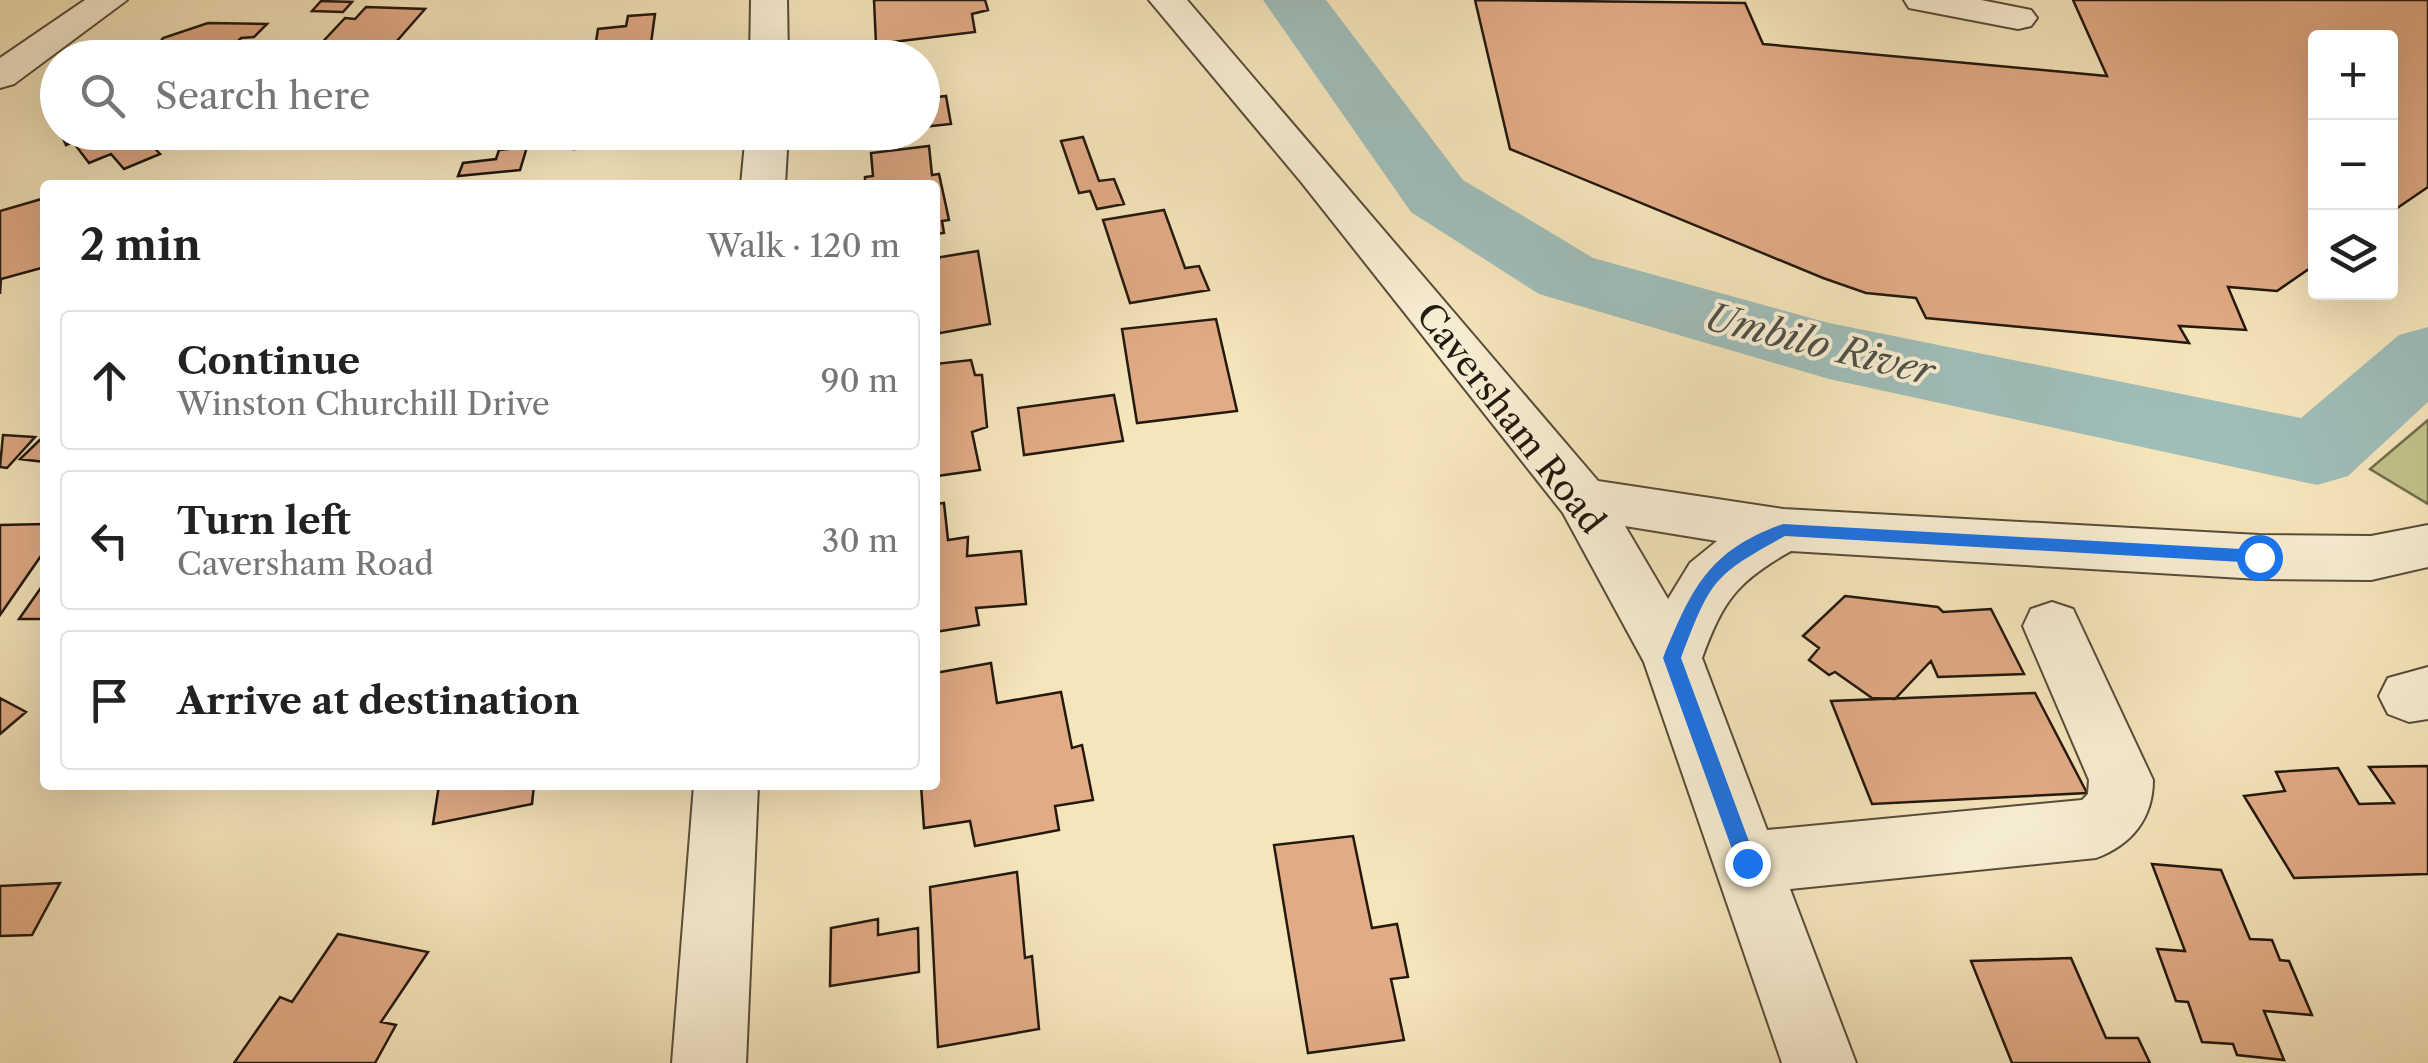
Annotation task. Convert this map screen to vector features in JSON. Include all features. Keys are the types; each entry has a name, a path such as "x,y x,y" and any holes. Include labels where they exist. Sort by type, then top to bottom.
{"street":[{"path":"52,40 109,0"},
{"path":"768,0 769,40"},
{"name":"Caversham Road","path":"1167,0 1317,174 1582,499 1672,658 1819,1063"},
{"path":"1922,0 2018,18"},
{"path":"0,76 40,48"},
{"path":"763,180 766,150"},
{"path":"1582,499 1783,530 2259,557 2371,558 2428,546"},
{"path":"1672,658 1710,575 1721,563 1783,530"},
{"path":"1747,863 2096,828 2112,816 2122,799 2122,780 2052,626"},
{"path":"709,1063 726,790"}],"shaded area":[{"path":"2428,420 2428,504 2370,469"}],"building":[{"path":"874,0 985,0 988,10 972,14 975,32 876,40"},
{"path":"1475,0 1745,3 1763,44 2107,76 2073,0 2428,0 2428,187 2398,208 2398,30 2308,30 2308,270 2277,291 2228,287 2246,330 2179,326 2189,343 1926,318 1916,298 1866,293 1823,278 1510,149"},
{"path":"321,1 352,2 343,12 312,11"},
{"path":"366,7 425,9 398,40 324,40 345,18 355,19"},
{"path":"655,14 651,40 596,40 598,29 626,26 628,16"},
{"path":"208,23 267,24 254,37 239,40 163,38"},
{"path":"946,96 951,124 940,125 940,97"},
{"path":"1083,137 1099,181 1114,179 1124,204 1097,209 1090,191 1079,193 1061,141"},
{"path":"79,150 156,150 160,154 124,169 111,154 89,163"},
{"path":"499,150 526,150 520,170 458,176 463,163 496,159"},
{"path":"929,150 932,175 939,174 949,220 942,221 944,233 940,233 940,180 865,180 873,176 871,153"},
{"path":"40,199 40,268 1,279 0,294 0,211"},
{"path":"1164,210 1185,268 1199,266 1209,290 1130,303 1103,220"},
{"path":"978,251 990,324 940,333 940,257"},
{"path":"1216,319 1237,411 1137,423 1122,329"},
{"path":"971,360 975,375 982,375 987,427 972,432 980,470 940,476 940,363"},
{"path":"1114,395 1123,441 1024,455 1018,408"},
{"path":"3,435 35,437 7,468 0,467"},
{"path":"40,440 40,461 20,459"},
{"path":"940,503 944,503 948,540 968,537 967,556 1021,551 1026,604 976,608 979,625 940,631"},
{"path":"40,524 40,557 0,615 0,525"},
{"path":"40,589 40,619 19,619"},
{"path":"1845,596 1938,607 1943,612 1991,609 2024,674 1938,677 1931,661 1895,699 1872,698 1835,672 1829,675 1809,660 1819,648 1803,636"},
{"path":"991,663 997,703 1061,692 1072,748 1082,745 1093,800 1055,806 1059,830 975,846 970,821 924,828 921,790 940,790 940,672"},
{"path":"2035,693 2087,793 1872,804 1831,701"},
{"path":"0,698 26,712 0,734"},
{"path":"2428,766 2428,874 2294,878 2244,796 2285,791 2276,772 2338,768 2359,804 2394,803 2369,767"},
{"path":"438,790 533,790 532,804 433,824"},
{"path":"1353,836 1372,928 1397,924 1408,977 1391,979 1404,1040 1308,1053 1274,845"},
{"path":"2152,864 2221,870 2250,939 2272,940 2280,960 2289,961 2312,1015 2264,1011 2284,1060 2237,1055 2233,1044 2202,1042 2188,1002 2176,1001 2157,949 2185,951"},
{"path":"1017,872 1025,958 1032,956 1039,1029 938,1047 930,887"},
{"path":"60,883 32,935 0,936 0,886"},
{"path":"878,919 878,935 918,928 919,972 830,986 831,928"},
{"path":"338,934 428,952 381,1022 396,1025 375,1063 234,1063 280,997 292,1002"},
{"path":"2071,958 2106,1038 2138,1038 2150,1063 2012,1063 1971,961"}],"waterway":[{"name":"Umbilo River","path":"1294,0 1437,196 1566,276 1829,351 2317,453 2428,355"}],"route":[{"path":"1747,863 1672,658 1698,594 1721,563 1783,530 2259,557"}]}
